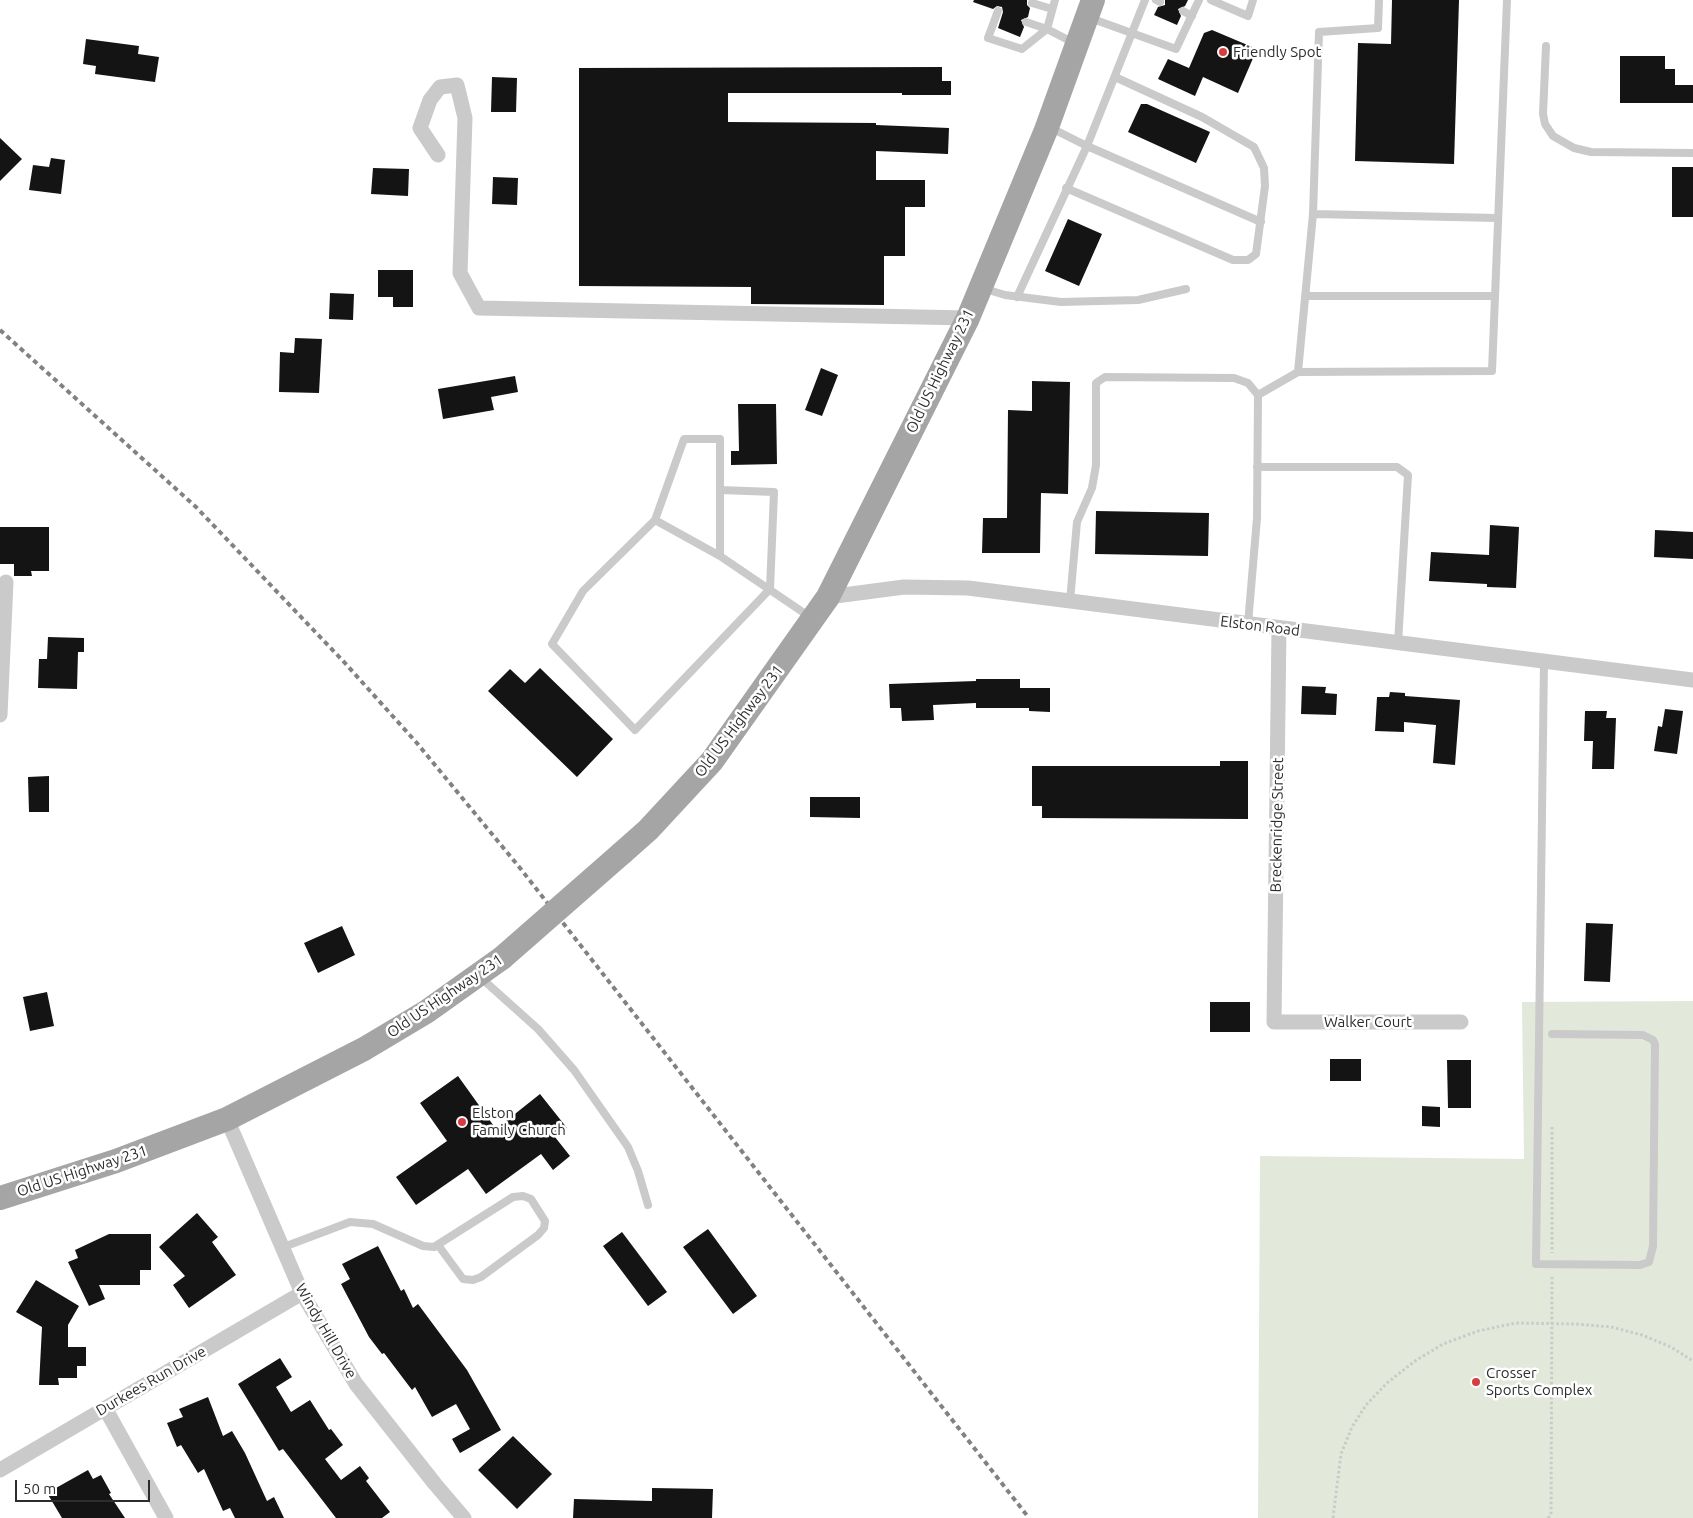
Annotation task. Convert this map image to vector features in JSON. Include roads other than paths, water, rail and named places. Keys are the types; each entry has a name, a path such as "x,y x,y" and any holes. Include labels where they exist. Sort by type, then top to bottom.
{"main road":[{"name":"Old US Highway 231","path":"0,1198 116,1161 227,1119 364,1049 426,1012 502,958 648,830 712,762 828,597 968,318 1047,126 1090,9"}],"street":[{"path":"438,155 420,128 430,100 440,87 457,85 466,118 460,273 479,308 968,318"},
{"path":"0,715 6,582"},
{"name":"Elston Road","path":"828,597 904,587 942,587 1070,600 1693,680"},
{"name":"Breckenridge Street","path":"1274,1022 1279,628"},
{"name":"Walker Court","path":"1274,1022 1461,1022"},
{"name":"Windy Hill Drive","path":"227,1119 302,1293 356,1384 464,1518"},
{"name":"Durkees Run Drive","path":"0,1470 302,1293"},
{"path":"105,1408 166,1518"}],"lane":[{"path":"999,13 988,38 1022,49 1047,29 1055,0"},
{"path":"1016,297 1087,146 1145,0"},
{"path":"1090,9 1132,34 1176,49 1199,0"},
{"path":"1211,0 1222,2 1248,16 1253,0"},
{"path":"1298,372 1313,214 1319,32 1378,28 1379,0"},
{"path":"1258,395 1298,372 1492,371 1507,0"},
{"path":"1032,3 1052,9"},
{"path":"1183,11 1192,16"},
{"path":"1026,22 1047,29 1078,45"},
{"path":"1546,46 1543,114 1545,124 1553,136 1574,148 1590,152 1693,153"},
{"path":"1066,188 1233,260 1248,260 1256,254 1265,186 1264,168 1254,147 1202,117 1115,77"},
{"path":"1047,126 1087,146 1261,222"},
{"path":"1313,214 1497,218"},
{"path":"980,287 1016,297 1061,302 1138,300 1186,289"},
{"path":"1306,296 1494,296"},
{"path":"1070,600 1077,522 1092,488 1096,465 1096,383 1105,377 1234,378 1248,383 1258,395 1257,518 1248,624"},
{"path":"720,490 774,492 770,589 635,730 552,644 582,590 655,520 684,438 720,439 720,490 720,556"},
{"path":"1257,467 1397,467 1408,475 1398,643"},
{"path":"655,520 720,556 813,619"},
{"path":"1544,662 1536,1264 1640,1265 1649,1262 1653,1246 1655,1044 1653,1040 1643,1035 1552,1034"},
{"path":"478,975 538,1029 574,1070 628,1147 638,1171 648,1205"},
{"path":"281,1248 350,1222 373,1224 423,1246 438,1245 513,1197 523,1196 531,1199 545,1221 544,1228 538,1234 481,1277 473,1280 464,1279 438,1245"}],"railway":[{"path":"0,330 196,507 344,662 416,742 520,868 1029,1518"}],"place":[{"name":"Friendly Spot","path":"1223,52"},
{"name":"Elston Family Church","path":"462,1122"},
{"name":"Crosser Sports Complex","path":"1476,1382"}]}
